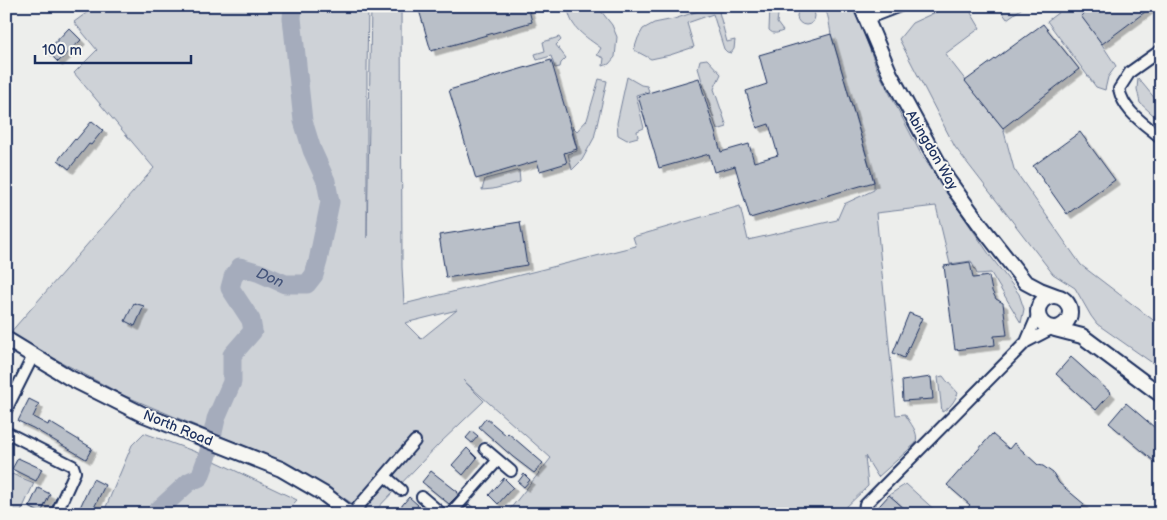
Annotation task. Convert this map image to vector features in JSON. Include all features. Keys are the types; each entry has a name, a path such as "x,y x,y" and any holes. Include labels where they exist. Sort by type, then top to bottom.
{"main road":[{"name":"Abingdon Way","path":"863,13 890,74 947,179 980,226 1025,282 1041,322 1044,325 1082,336 1161,395"},
{"name":"Abingdon Way","path":"1025,282 1046,293 1061,298 1067,303 1082,336"},
{"path":"1038,312 1046,298 1056,296"},
{"path":"1054,328 1060,328 1068,321 1070,311"},
{"name":"North Road","path":"6,339 33,356 142,414 281,469 324,494 348,513"}],"street":[{"path":"863,13 900,6"},
{"path":"1161,50 1130,72 1119,89 1125,106 1161,138"},
{"path":"1026,342 1038,312"},
{"path":"863,514 865,505 1026,342 1054,328"},
{"path":"6,410 33,356"},
{"path":"6,432 73,466 75,472 56,514"},
{"path":"348,513 416,441"},
{"path":"485,449 511,471"},
{"path":"450,514 498,460"},
{"path":"385,476 401,490"},
{"path":"422,497 442,514"}],"shaded area":[{"path":"96,6 368,6 367,238 371,6 401,6 402,267 404,304 636,246 633,237 740,206 748,240 837,220 844,204 874,190 874,181 831,34 828,16 823,6 854,6 877,69 921,154 989,254 1019,294 1024,309 1021,323 991,273 977,274 971,261 950,264 936,206 876,213 896,415 905,414 915,431 917,439 916,443 878,477 865,456 868,486 839,514 506,514 551,458 463,380 484,401 439,444 372,514 369,514 293,466 123,395 9,334 154,168 74,73 97,50 74,22","holes":["457,310 421,339 405,323"]},
{"path":"568,6 597,6 612,25 617,37 615,57 609,64 603,66 604,58 597,55 601,48 575,26 571,20"},
{"path":"714,6 740,6 719,12 727,42 735,40 734,49 731,53 724,49 713,14 687,23 694,47 651,59 634,50 643,29 654,23 674,19"},
{"path":"770,6 779,6 777,23 783,31 774,33 769,30"},
{"path":"949,6 967,6 980,28 945,54 1003,128 1014,169 1081,265 1161,326 1161,369 1097,324 1075,288 1053,274 955,147 899,39 912,23"},
{"path":"1000,6 1025,6 1007,19"},
{"path":"1067,6 1077,6 1116,66 1108,77 1105,90 1096,87 1047,21"},
{"path":"806,7 812,10 815,16 812,22 806,25 800,22 797,16 800,10"},
{"path":"559,37 561,40 556,45 566,58 560,67 555,68 551,56 537,60 535,54 545,51 543,42"},
{"path":"707,59 721,74 714,89 727,127 717,130 698,68 700,60"},
{"path":"627,77 641,85 647,86 649,91 636,95 644,128 637,131 638,137 627,140 618,135 617,123"},
{"path":"1138,78 1161,106 1161,122 1140,103 1137,89"},
{"path":"599,79 607,81 594,138 582,160 572,170 568,154 577,151 572,126 577,131 587,120"},
{"path":"519,170 520,182 482,190 485,179"},
{"path":"943,376 958,393 952,404 942,412 938,377"},
{"path":"144,433 196,452 297,500 284,514 103,514 132,445"},
{"path":"12,474 34,483 20,514 6,514 6,486"},
{"path":"906,484 939,514 911,514 889,495"}],"building":[{"path":"430,6 528,6 532,22 431,51 419,10"},
{"path":"1094,6 1153,6 1102,44 1081,16"},
{"path":"1043,24 1079,69 1003,128 965,81"},
{"path":"69,28 81,40 58,62 47,51"},
{"path":"831,34 874,182 750,218 735,166 714,172 709,154 659,168 638,96 699,78 721,152 749,144 754,162 778,155 769,124 757,128 746,91 767,84 759,55"},
{"path":"551,60 577,149 564,153 567,163 540,171 537,161 476,179 449,90"},
{"path":"92,121 103,130 69,169 58,160"},
{"path":"1080,132 1115,180 1067,214 1033,166"},
{"path":"520,222 527,265 446,278 439,235"},
{"path":"970,262 973,278 989,276 996,299 1003,303 1007,335 994,336 995,345 955,350 944,266"},
{"path":"134,303 144,306 135,326 125,321"},
{"path":"909,313 922,318 904,358 893,353"},
{"path":"1071,357 1111,393 1096,410 1056,374"},
{"path":"931,377 933,399 903,401 902,381"},
{"path":"29,399 39,404 33,417 48,425 49,422 92,448 86,459 18,421"},
{"path":"1126,403 1161,433 1161,467 1109,423"},
{"path":"486,418 506,435 508,433 543,463 534,473 479,427"},
{"path":"472,431 478,436 472,443 466,438"},
{"path":"992,434 1009,449 1014,443 1038,465 1053,473 1059,483 1084,504 1076,514 963,514 970,505 947,485"},
{"path":"467,448 477,458 463,475 452,465"},
{"path":"18,458 42,469 36,481 12,469"},
{"path":"431,471 458,492 458,495 449,504 422,482"},
{"path":"524,474 530,480 524,487 518,482"},
{"path":"504,478 513,487 498,504 489,495"},
{"path":"93,479 105,485 91,514 77,514"},
{"path":"38,488 50,494 41,513 29,507"},
{"path":"889,495 896,501 910,514 872,514"},
{"path":"409,497 418,505 410,514 395,514"},
{"path":"469,504 480,514 460,513"}],"waterway":[{"name":"Don","path":"154,514 189,482 200,477 208,455 216,419 232,382 232,355 253,331 251,320 230,288 233,277 240,267 285,284 307,284 314,275 318,261 330,202 326,181 312,150 303,121 292,18 293,6"}]}
